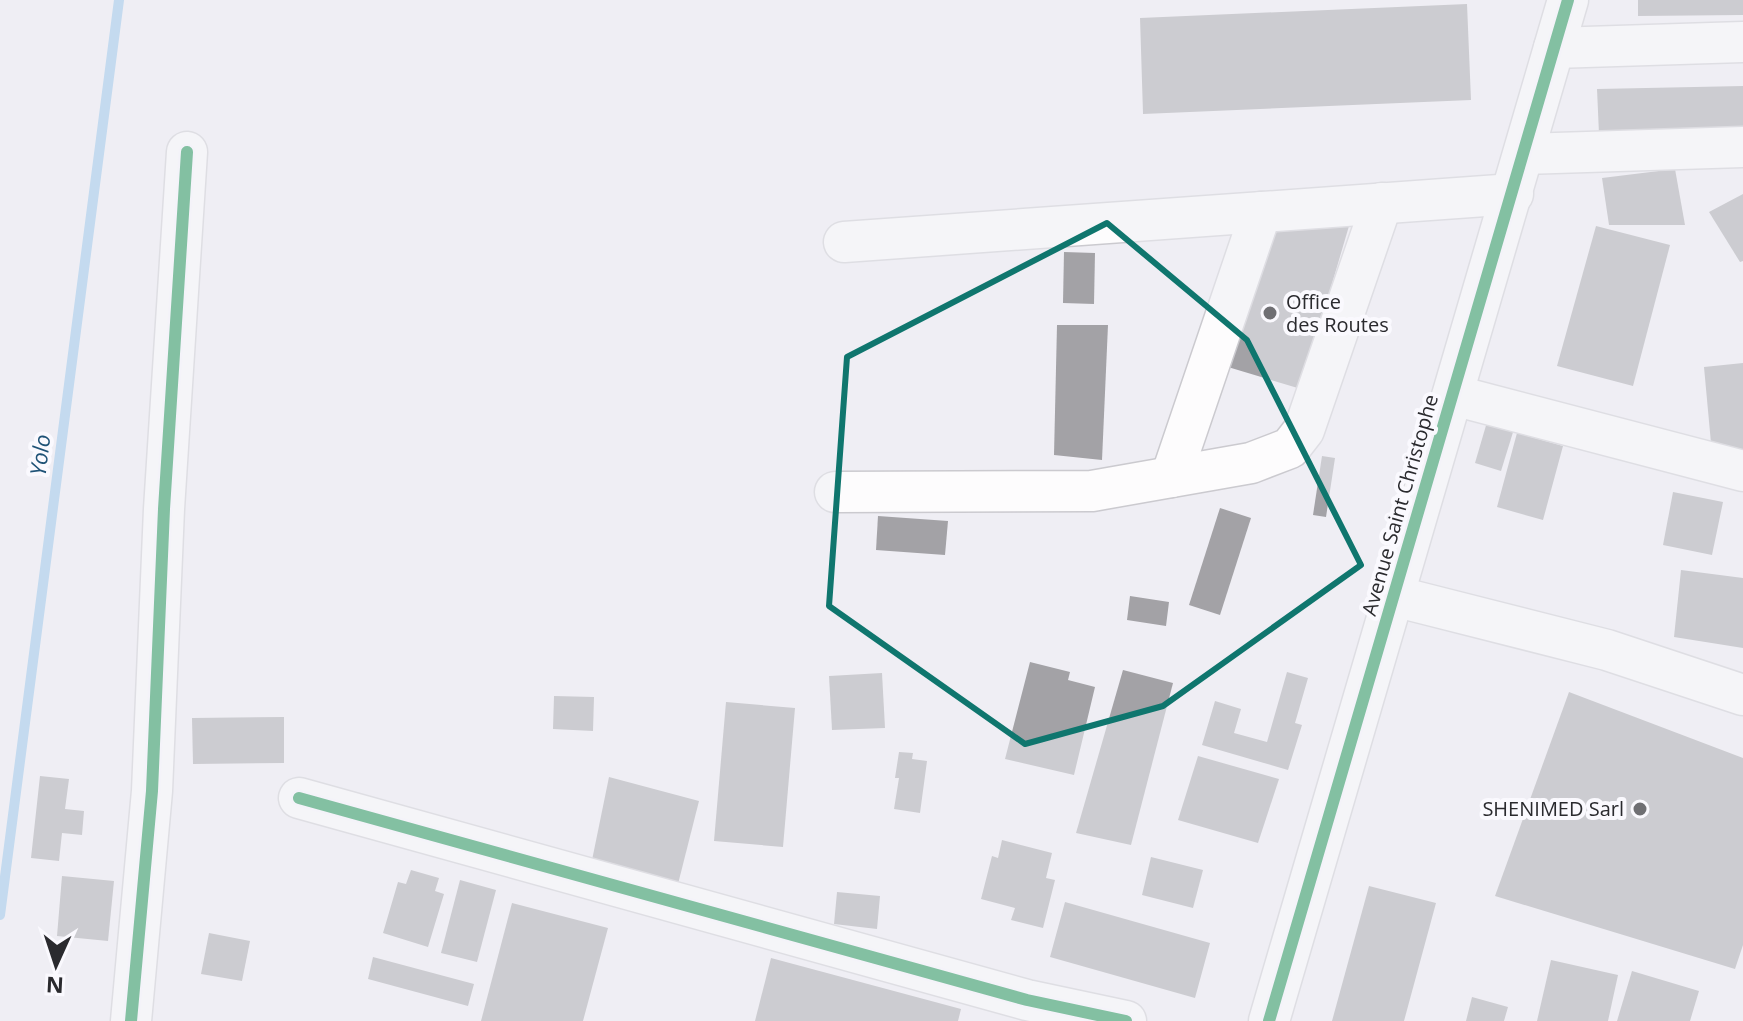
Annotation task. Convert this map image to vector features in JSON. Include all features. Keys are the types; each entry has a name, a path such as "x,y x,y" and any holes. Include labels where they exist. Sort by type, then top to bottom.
{"street":[{"name":"Avenue Saint Christophe","path":"1269,1021 1568,0"},
{"path":"1554,48 1743,42"},
{"path":"1524,154 1743,147"},
{"path":"131,1021 152,791 164,509 187,152"},
{"path":"844,242 1513,194"},
{"path":"835,492 1092,491 1251,463 1290,448 1304,430 1382,203"},
{"path":"1171,477 1261,212"},
{"path":"1453,395 1743,471"},
{"path":"1394,596 1607,650 1743,695"},
{"path":"299,798 1027,1000 1126,1021"}],"highlighted area":[{"path":"1107,223 1247,340 1361,565 1163,706 1025,744 829,606 847,357"}],"building":[{"path":"1638,0 1743,0 1743,15 1638,16"},
{"path":"1467,4 1471,100 1143,114 1140,18"},
{"path":"1743,86 1743,130 1599,134 1597,89"},
{"path":"1675,169 1685,225 1609,225 1602,178"},
{"path":"1743,194 1743,261 1740,262 1709,212"},
{"path":"1281,214 1349,226 1301,389 1218,364"},
{"path":"1596,226 1670,245 1633,386 1557,366"},
{"path":"1064,252 1095,253 1094,304 1063,303"},
{"path":"1057,325 1108,325 1102,460 1054,455"},
{"path":"1743,363 1743,451 1712,454 1704,367"},
{"path":"1487,422 1514,429 1501,471 1475,463"},
{"path":"1517,433 1563,446 1543,520 1497,507"},
{"path":"1322,456 1335,458 1326,517 1313,515"},
{"path":"1673,492 1723,502 1712,555 1663,545"},
{"path":"1220,508 1251,518 1220,615 1189,605"},
{"path":"878,516 948,521 945,555 876,550"},
{"path":"1681,570 1743,578 1743,648 1674,637"},
{"path":"1130,596 1169,602 1166,626 1127,620"},
{"path":"1030,662 1070,672 1068,680 1095,687 1074,775 1005,759"},
{"path":"1123,670 1173,683 1131,845 1076,833"},
{"path":"1287,672 1308,678 1295,723 1302,725 1288,770 1202,745 1215,701 1241,709 1234,733 1267,742"},
{"path":"882,673 885,728 832,730 829,676"},
{"path":"1569,692 1743,758 1743,945 1735,969 1495,896"},
{"path":"554,696 594,697 593,731 553,729"},
{"path":"726,702 795,708 783,847 714,841"},
{"path":"284,717 284,763 193,764 192,718"},
{"path":"899,752 913,753 912,759 927,761 920,813 894,809"},
{"path":"1198,756 1279,779 1258,843 1178,820"},
{"path":"40,776 69,779 65,809 84,811 82,835 62,833 59,861 31,858"},
{"path":"609,777 699,801 678,884 591,865"},
{"path":"1002,840 1052,853 1046,878 1055,880 1043,928 1011,920 1015,908 981,899 992,856 998,858"},
{"path":"1151,857 1203,870 1193,908 1142,895"},
{"path":"411,870 439,878 435,891 444,894 428,947 383,933 398,882 406,884"},
{"path":"62,876 114,881 108,941 57,936"},
{"path":"460,880 496,890 477,962 441,953"},
{"path":"1369,886 1436,903 1404,1021 1332,1021"},
{"path":"837,892 880,896 877,929 834,924"},
{"path":"1065,902 1210,943 1195,998 1050,957"},
{"path":"512,903 608,928 583,1021 481,1021"},
{"path":"209,933 250,941 242,981 201,974"},
{"path":"373,957 474,984 468,1006 368,979"},
{"path":"771,958 961,1009 958,1021 755,1021"},
{"path":"1551,960 1618,975 1608,1021 1537,1021"},
{"path":"1632,971 1699,991 1690,1021 1617,1021"},
{"path":"1472,997 1508,1007 1504,1021 1466,1021"}],"waterway":[{"name":"Yolo","path":"0,915 119,0"}],"cycle path":[{"path":"1269,1021 1568,0"},
{"path":"131,1021 152,791 164,509 187,152"},
{"path":"299,798 1027,1000 1126,1021"}],"place":[{"name":"Office des Routes","path":"1270,313"},
{"name":"SHENIMED Sarl","path":"1640,809"}]}
